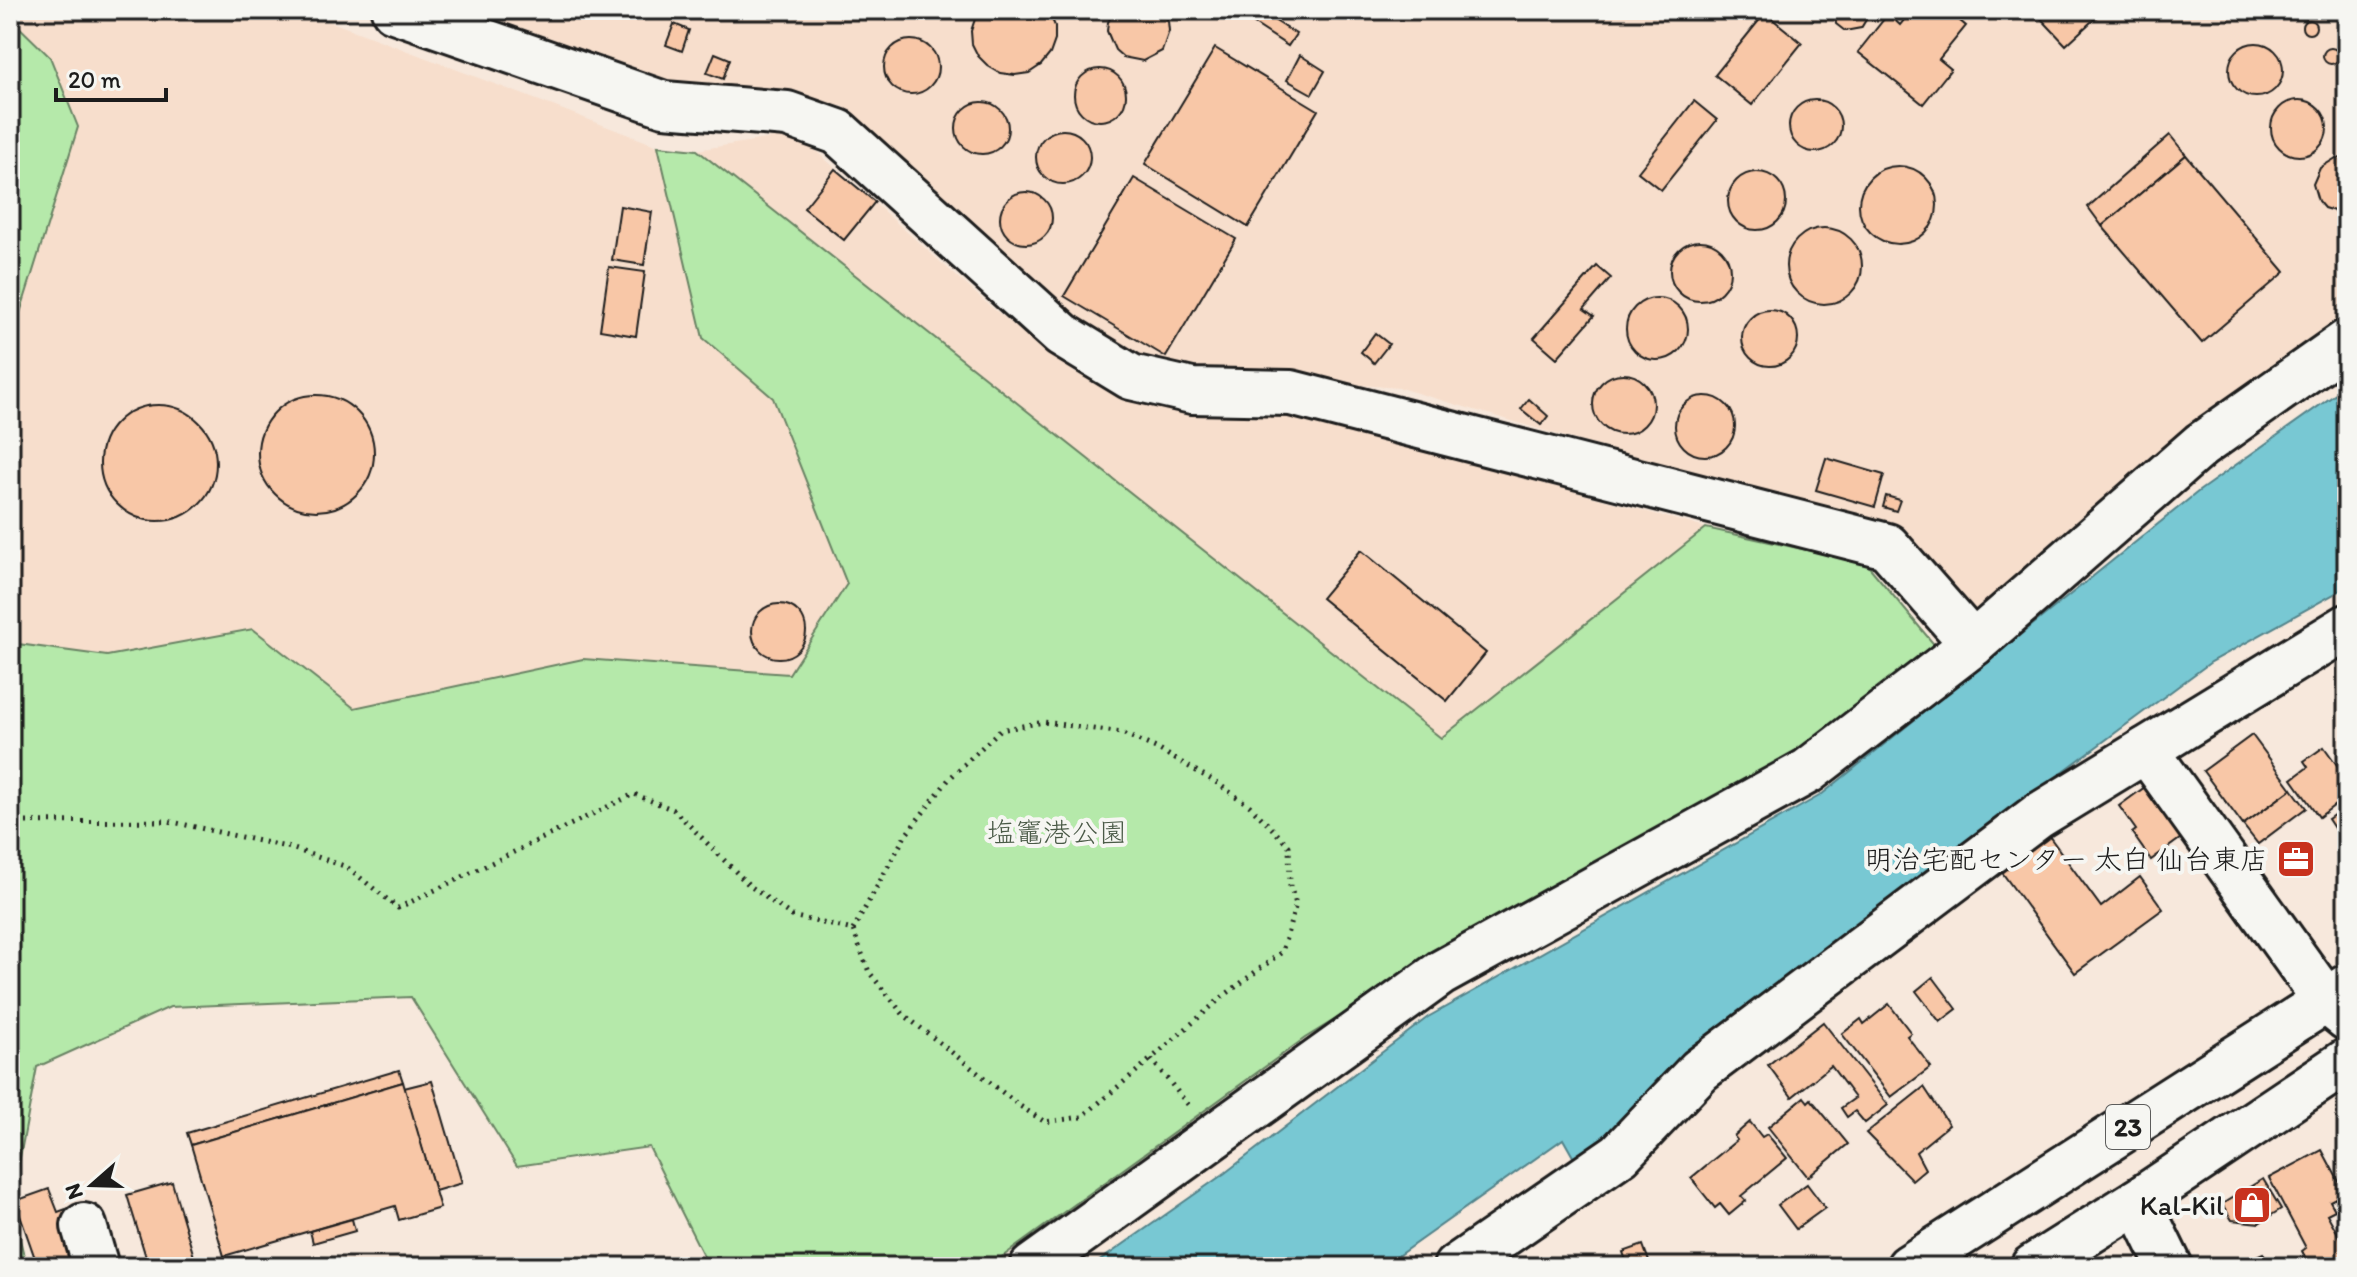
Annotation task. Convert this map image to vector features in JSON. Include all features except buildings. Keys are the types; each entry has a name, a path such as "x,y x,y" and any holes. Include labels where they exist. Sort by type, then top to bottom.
{"street":[{"path":"394,10 664,104 787,114 838,132 1062,335 1131,377 1192,391 1291,393 1887,546 1973,644"},
{"path":"1032,1267 1441,973 1808,771 1973,644 2201,445 2347,342"},
{"path":"1456,1267 1620,1154 1700,1070 2038,816 2347,627"},
{"path":"2146,750 2340,1002"},
{"name":"23","path":"1909,1267 2340,1002"},
{"name":"23","path":"2033,1267 2138,1201 2347,1061"},
{"path":"2138,1201 2170,1267"}],"path":[{"path":"1044,722 1122,733 1156,748 1214,781 1250,806 1289,846 1290,886 1296,904 1282,952 1221,998 1151,1059 1082,1117 1045,1122 903,1014 869,972 853,930 905,836 949,779 1000,730 1044,722"},
{"path":"10,822 168,821 183,824 291,848 347,867 398,908 634,794 674,810 750,886 792,916 853,930"},
{"path":"1151,1059 1213,1136"}],"shaded area":[{"path":"10,10 300,10 658,146 703,338 773,398 847,583 789,674 583,659 354,708 253,629 107,656 10,643 10,345 78,127 50,57 10,18"},
{"path":"444,10 2347,10 2347,312 2191,425 1982,616 1965,610 1902,536 1400,388 1160,370 1068,322 843,106 679,91"},
{"path":"797,134 990,306 1075,373 1163,407 1301,416 1706,528 1441,738 697,150"}],"green space":[{"path":"10,18 50,57 78,127 10,345"},
{"name":"塩竈港公園","path":"658,146 697,150 1441,738 1706,528 1866,563 1937,648 1754,781 1569,876 1305,1038 988,1267 709,1267 649,1147 517,1166 411,997 170,1007 37,1067 11,1205 27,1267 10,1267 10,643 107,656 253,629 354,708 583,659 789,674 847,584 773,398 703,338"}],"water":[{"path":"2347,386 2347,587 2211,662 1707,1035 1602,1141 1576,1162 1563,1139 1382,1267 1091,1267 1225,1173 1428,1017 1821,795 2199,491"}],"place":[{"name":"明治宅配センター 太白 仙台東店","path":"2296,859"},
{"name":"Kal-Kil","path":"2252,1205"}]}
